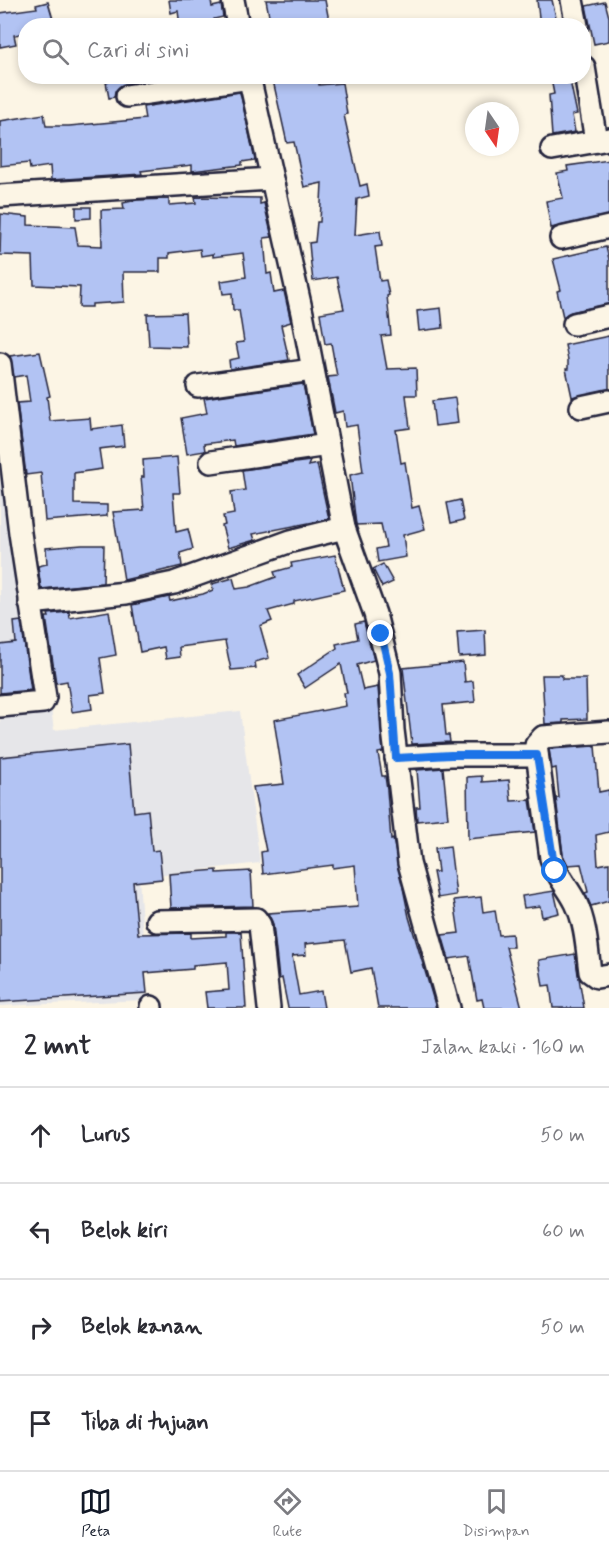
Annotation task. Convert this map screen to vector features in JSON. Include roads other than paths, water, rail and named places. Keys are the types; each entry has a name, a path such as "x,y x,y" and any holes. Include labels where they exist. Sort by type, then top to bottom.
{"street":[{"path":"232,0 236,18"},
{"path":"572,0 575,18"},
{"path":"127,96 205,84"},
{"path":"252,84 344,528 375,614 390,673 396,758 409,863 449,1008"},
{"path":"552,149 602,140 588,84"},
{"path":"0,196 272,179"},
{"path":"561,238 609,227"},
{"path":"574,324 609,316"},
{"path":"0,364 30,603 45,699 43,702 0,706"},
{"path":"198,386 312,370"},
{"path":"580,407 609,401"},
{"path":"211,462 328,445"},
{"path":"30,603 126,593 174,583 291,541 344,528"},
{"path":"609,732 543,737 536,745 555,871 574,900 582,918 590,972 597,977 609,975"},
{"path":"396,758 451,755 537,755"},
{"path":"157,921 256,919 260,925 269,1008"}]}
